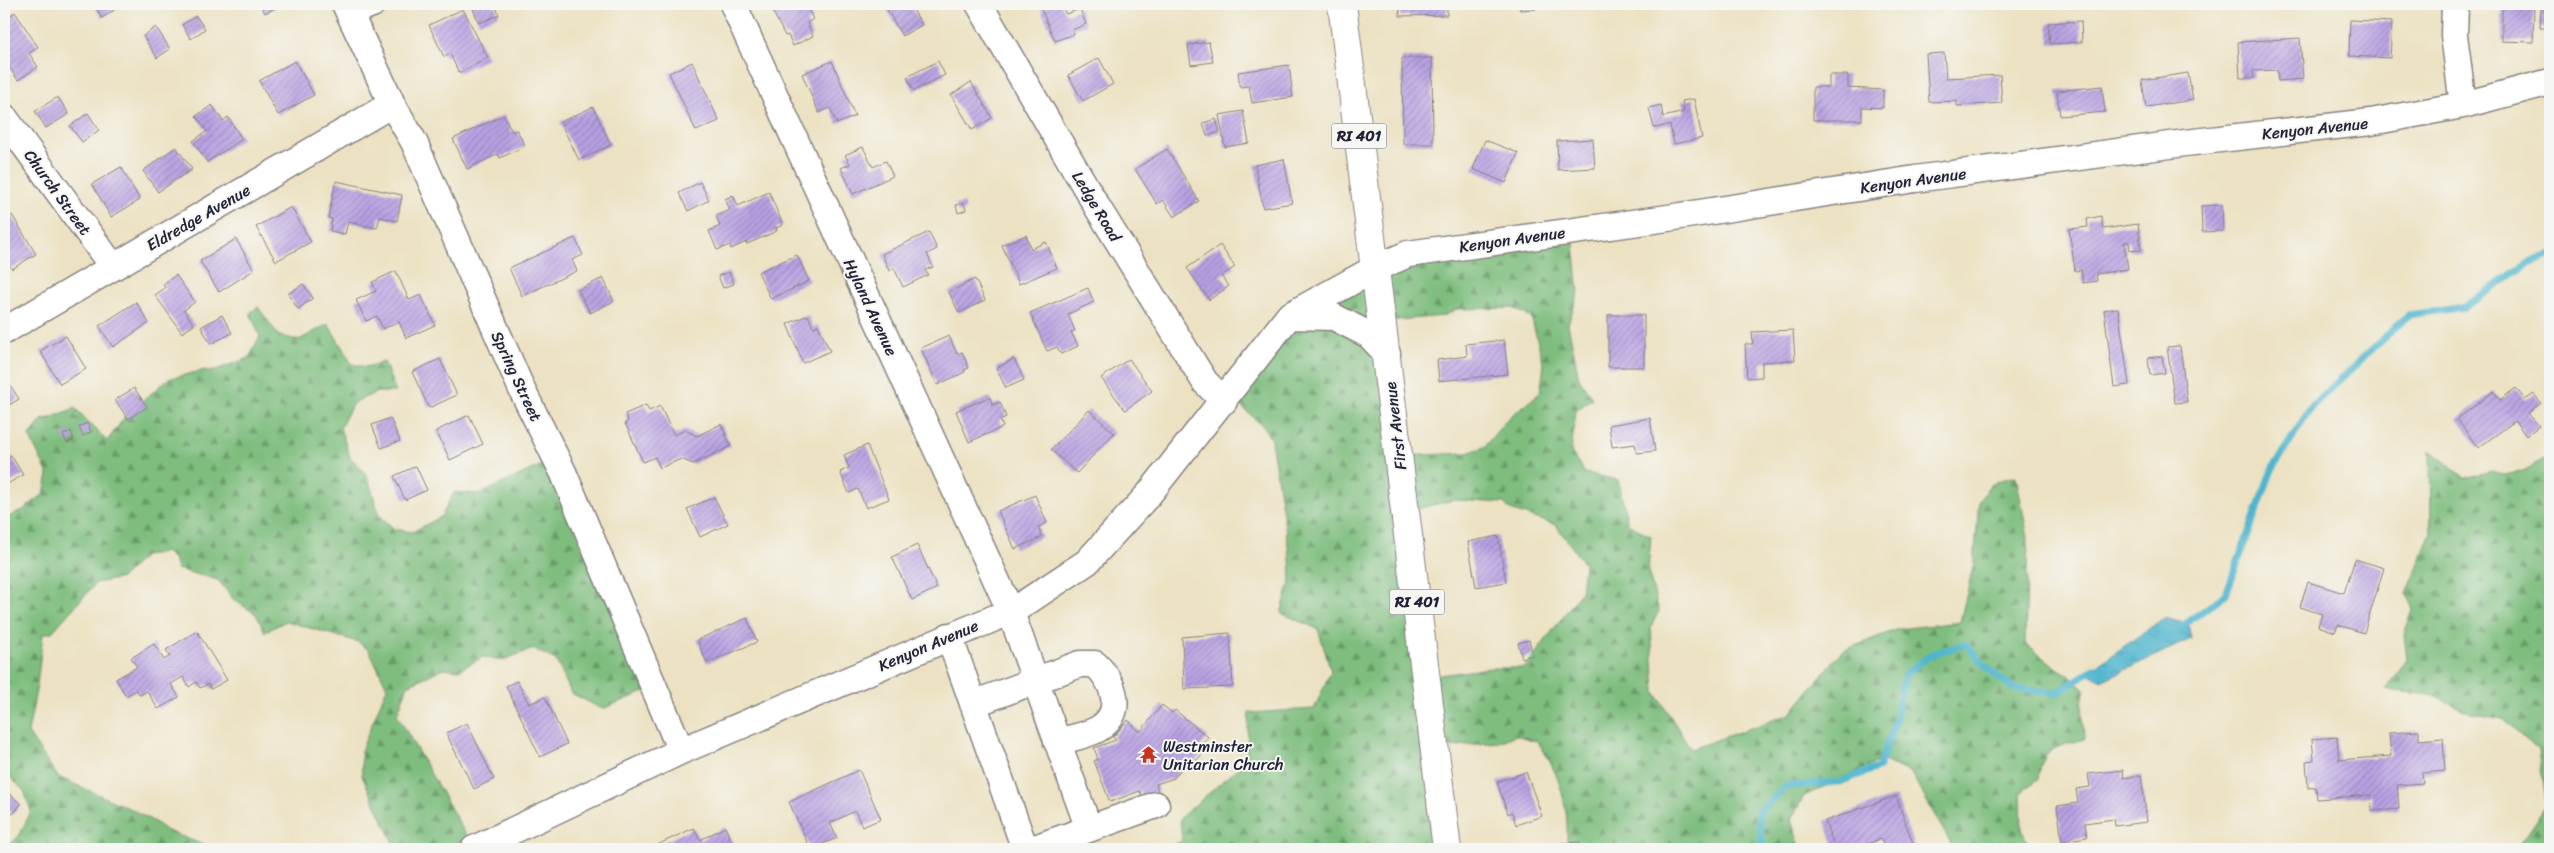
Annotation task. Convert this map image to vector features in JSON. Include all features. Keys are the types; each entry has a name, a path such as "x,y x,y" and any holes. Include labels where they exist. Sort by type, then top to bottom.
{"main road":[{"name":"First Avenue","path":"1342,4 1447,849"}],"street":[{"name":"Hyland Avenue","path":"733,4 1010,610 1035,681"},
{"name":"Ledge Road","path":"979,4 1099,210 1206,382 1224,401"},
{"path":"2455,4 2454,34 2463,105"},
{"name":"Spring Street","path":"355,7 392,104 414,142 523,392 563,472 681,752"},
{"name":"Kenyon Avenue","path":"474,849 681,752 1010,610 1087,562 1149,494 1289,316 1376,268 1408,254 1432,249 1668,218 1924,178 2185,143 2371,122 2463,105 2550,82"},
{"name":"Eldredge Avenue","path":"4,331 392,104"},
{"name":"Church Street","path":"4,117 113,267"},
{"path":"1289,316 1334,317 1369,335 1387,354"},
{"path":"949,636 1025,849"},
{"path":"973,704 1080,664 1095,664 1107,675 1114,694 1113,712 1097,730 1057,742"},
{"path":"1035,681 1088,829"},
{"path":"1032,849 1156,805"}],"green space":[{"path":"1573,235 1579,292 1568,324 1579,378 1592,398 1576,411 1571,452 1585,473 1618,480 1628,524 1651,536 1648,571 1659,611 1651,627 1655,692 1691,749 1790,714 1842,651 1898,629 1960,622 1974,563 1979,501 1989,486 2016,476 2028,537 2025,644 2085,688 2082,703 2084,739 2052,750 2044,760 2038,778 2021,793 2022,831 2031,849 1954,849 1911,773 1882,760 1804,796 1791,820 1801,849 1566,849 1567,821 1558,779 1537,741 1515,735 1499,742 1435,748 1446,849 1163,849 1182,841 1180,818 1246,761 1249,713 1314,709 1331,671 1318,629 1281,613 1291,580 1290,558 1271,440 1264,427 1230,396 1300,317 1381,267","holes":["1513,308 1531,317 1544,365 1540,393 1508,418 1484,447 1467,453 1401,456 1386,321 1444,316 1457,309","1454,500 1504,503 1510,510 1556,525 1584,564 1581,592 1525,668 1490,668 1426,677 1412,510"]},
{"path":"258,307 279,336 299,340 328,324 352,364 366,367 384,362 396,392 377,392 353,403 340,428 350,457 367,475 379,514 394,529 412,532 441,517 454,492 480,494 552,460 654,688 602,709 571,693 556,660 533,649 503,660 483,657 459,670 444,668 408,685 397,715 473,847 468,849 397,849 362,776 361,751 387,687 369,650 358,642 286,621 265,632 256,614 234,600 218,580 177,569 174,559 165,552 144,556 122,578 96,583 52,632 43,634 37,685 28,733 58,777 131,809 165,830 214,849 5,849 19,836 31,811 24,791 4,771 4,519 23,510 44,494 48,474 29,436 43,419 75,408 107,441 127,414 168,379 205,370 210,372 249,358 260,336 250,313"},
{"path":"2430,450 2465,478 2491,471 2505,475 2527,470 2550,455 2550,849 2517,849 2547,805 2538,751 2502,719 2472,713 2431,695 2386,690 2407,660 2404,634 2413,609 2407,594 2431,532"}],"water":[{"path":"2164,618 2188,624 2191,639 2101,681 2088,672"}],"building":[{"path":"93,4 123,4 102,18"},
{"path":"260,4 283,4 265,13"},
{"path":"471,4 495,4 499,15 479,23"},
{"path":"769,4 805,4 813,19 807,23 813,36 793,46 788,35 785,36"},
{"path":"884,4 910,4 922,25 902,36"},
{"path":"1052,4 1061,4 1066,14 1080,9 1086,24 1072,30 1074,34 1055,41 1041,9"},
{"path":"1399,4 1447,4 1447,15 1400,16"},
{"path":"1520,4 1536,4 1536,9 1520,10"},
{"path":"2502,4 2534,4 2533,42 2502,41"},
{"path":"463,9 488,58 459,73 450,54 444,57 429,25"},
{"path":"2541,9 2550,9 2550,28 2540,28"},
{"path":"15,12 38,47 29,53 38,67 18,80 9,67 4,70 4,20"},
{"path":"196,16 205,29 191,39 182,25"},
{"path":"2350,20 2392,22 2390,58 2349,56"},
{"path":"2081,21 2082,42 2050,44 2048,23"},
{"path":"156,27 170,49 157,58 143,36"},
{"path":"2300,38 2303,79 2278,81 2277,70 2253,71 2254,78 2240,78 2238,42"},
{"path":"1209,42 1213,62 1191,65 1188,45"},
{"path":"1944,53 1946,78 2000,75 2002,103 1957,106 1957,101 1929,102 1926,54"},
{"path":"1099,58 1113,84 1083,101 1068,75"},
{"path":"1402,58 1432,58 1433,144 1403,144"},
{"path":"295,61 314,95 278,115 259,81"},
{"path":"832,61 855,116 837,124 830,108 819,113 802,74"},
{"path":"938,61 945,75 914,91 907,77"},
{"path":"692,62 719,121 696,131 669,73"},
{"path":"1289,65 1293,97 1252,103 1249,86 1240,87 1238,72"},
{"path":"2188,73 2193,100 2146,107 2142,80"},
{"path":"1829,75 1848,75 1848,88 1883,90 1883,108 1862,107 1862,120 1813,120 1813,87 1829,87"},
{"path":"971,82 992,118 972,130 951,95"},
{"path":"2102,86 2105,112 2060,116 2057,91"},
{"path":"58,97 69,114 46,128 35,111"},
{"path":"1694,99 1702,138 1674,144 1670,125 1654,128 1649,108 1661,105 1663,117 1684,112 1682,101"},
{"path":"212,105 223,121 228,117 242,139 207,162 193,141 207,131 196,116"},
{"path":"593,107 611,145 579,160 560,122"},
{"path":"1243,111 1249,143 1225,147 1219,115"},
{"path":"88,113 99,130 82,142 70,126"},
{"path":"504,115 512,132 517,130 525,146 500,158 498,154 467,169 453,139"},
{"path":"1216,119 1220,132 1207,136 1203,123"},
{"path":"1593,139 1595,168 1558,170 1557,141"},
{"path":"1485,140 1518,153 1506,183 1473,169"},
{"path":"176,147 192,169 158,192 143,171"},
{"path":"863,147 873,167 886,161 893,176 853,194 841,168 850,164 845,155"},
{"path":"1167,149 1199,201 1174,217 1163,200 1157,204 1135,169"},
{"path":"1284,159 1292,203 1263,208 1255,165"},
{"path":"121,167 140,200 111,217 92,184"},
{"path":"336,181 402,195 397,221 380,217 377,228 348,222 345,234 330,231 332,219 328,218"},
{"path":"700,182 709,200 688,211 679,193"},
{"path":"769,192 783,225 776,228 777,231 747,244 746,242 731,249 730,245 717,250 709,231 720,226 716,216 730,210 725,199 733,195 738,206"},
{"path":"964,203 966,210 958,213 956,205"},
{"path":"2222,205 2223,231 2202,232 2201,206"},
{"path":"291,207 311,242 276,261 256,227"},
{"path":"12,215 36,254 12,269 4,256 4,220"},
{"path":"2101,216 2103,229 2138,224 2141,250 2130,251 2129,242 2124,242 2128,269 2096,274 2097,281 2083,283 2081,270 2075,271 2069,229 2088,227 2087,219"},
{"path":"929,232 937,249 927,254 933,267 925,270 928,275 903,287 894,268 889,271 882,254"},
{"path":"1026,235 1031,249 1046,242 1057,268 1019,284 1002,245"},
{"path":"575,238 583,255 572,260 577,271 522,296 509,268"},
{"path":"236,239 254,270 219,292 200,261"},
{"path":"1220,245 1235,267 1221,276 1229,286 1209,300 1187,268"},
{"path":"797,255 809,281 771,299 758,272"},
{"path":"396,271 409,300 421,295 435,325 406,338 399,322 383,329 377,316 366,321 356,300 376,291 372,282"},
{"path":"729,272 734,284 723,288 718,276"},
{"path":"176,275 195,302 184,310 194,325 182,333 155,295 165,288 163,284"},
{"path":"603,278 614,301 590,313 578,290"},
{"path":"975,279 985,300 959,313 949,292"},
{"path":"303,284 313,298 298,309 288,294"},
{"path":"1088,288 1094,302 1068,314 1075,331 1071,332 1078,346 1061,354 1057,347 1047,351 1030,313"},
{"path":"136,302 149,323 113,347 99,326"},
{"path":"2118,308 2129,385 2114,387 2104,310"},
{"path":"222,315 232,333 211,344 201,327"},
{"path":"808,315 813,327 818,325 830,351 803,363 787,324"},
{"path":"1608,315 1644,315 1644,367 1608,367"},
{"path":"1793,330 1795,360 1762,362 1762,377 1747,378 1745,344 1753,344 1752,332"},
{"path":"66,336 86,369 60,384 40,351"},
{"path":"949,336 957,354 962,352 969,368 964,370 965,372 937,385 921,348"},
{"path":"1504,340 1508,374 1439,381 1437,360 1467,356 1466,344"},
{"path":"2180,346 2187,402 2175,403 2167,347"},
{"path":"2162,356 2165,373 2150,375 2148,358"},
{"path":"440,359 457,395 429,408 412,372"},
{"path":"1014,359 1024,380 1006,388 996,368"},
{"path":"1129,359 1152,391 1125,410 1101,378"},
{"path":"8,382 19,399 4,408 4,384"},
{"path":"134,388 147,407 128,419 115,400"},
{"path":"2516,388 2525,400 2534,394 2541,403 2528,413 2539,426 2526,436 2515,421 2478,448 2457,419 2494,391 2500,400"},
{"path":"990,397 993,405 1000,402 1006,417 1000,420 1003,427 969,442 956,411"},
{"path":"646,405 649,411 660,406 674,435 685,430 697,436 721,424 731,446 693,464 681,459 660,468 655,457 643,462 625,423 628,421 625,414"},
{"path":"1089,410 1114,433 1077,473 1051,450"},
{"path":"469,415 483,444 450,460 436,431"},
{"path":"390,418 400,441 381,448 372,425"},
{"path":"1650,418 1655,451 1637,453 1635,444 1612,447 1609,425"},
{"path":"87,423 91,432 83,436 79,427"},
{"path":"71,431 74,440 67,443 63,435"},
{"path":"867,445 889,499 866,508 858,489 849,493 840,472 849,468 844,455"},
{"path":"11,455 23,475 4,486 4,459"},
{"path":"416,466 427,490 405,500 394,476"},
{"path":"1035,495 1047,523 1038,527 1042,537 1015,549 998,511"},
{"path":"714,497 728,524 700,537 687,509"},
{"path":"1498,536 1506,582 1476,587 1468,542"},
{"path":"917,545 937,588 912,600 892,557"},
{"path":"2355,559 2384,568 2364,633 2338,625 2335,632 2318,626 2322,614 2300,607 2308,582 2344,593"},
{"path":"747,618 757,642 707,663 697,640"},
{"path":"197,631 227,680 211,689 208,684 200,688 196,682 189,687 183,677 171,684 179,697 158,709 147,691 140,695 136,690 126,696 116,679 137,667 131,658 154,644 164,660 170,656 166,650"},
{"name":"Westminster Unitarian Church","path":"1230,633 1233,687 1184,689 1182,637"},
{"path":"1529,640 1533,655 1522,658 1518,643"},
{"path":"517,681 529,704 545,697 567,744 540,757 506,686"},
{"name":"Westminster Unitarian Church","path":"1162,705 1172,713 1175,710 1208,737 1200,747 1205,751 1193,764 1188,760 1174,778 1156,784 1158,791 1142,797 1140,791 1110,802 1094,761 1098,759 1094,748 1116,740 1113,737 1128,720 1141,731"},
{"path":"467,723 494,779 474,789 446,733"},
{"path":"2419,731 2419,740 2443,738 2445,771 2422,773 2423,783 2397,785 2399,809 2372,811 2371,795 2317,799 2316,787 2308,788 2306,761 2314,760 2312,739 2337,737 2339,760 2391,756 2389,733"},
{"path":"859,770 881,819 862,827 855,811 830,823 837,838 810,849 789,802"},
{"path":"2123,770 2124,778 2141,775 2147,822 2115,826 2114,819 2085,823 2087,837 2062,841 2057,806 2078,803 2076,789 2090,787 2088,774"},
{"path":"1526,772 1542,816 1516,825 1512,812 1508,814 1497,782"},
{"path":"4,789 21,804 13,814 4,806"},
{"path":"1896,796 1915,849 1885,849 1881,839 1853,849 1835,849 1825,821"},
{"path":"725,827 735,848 733,849 659,849 657,845 694,828 700,840"},
{"path":"1580,842 1580,849 1560,849 1560,843"}],"waterway":[{"path":"2181,627 2226,594 2271,472 2311,407 2408,315 2465,307 2529,263 2550,255"},
{"path":"1763,849 1758,812 1787,786 1840,782 1879,767 1894,725 1905,674 1932,654 1966,644 1986,667 2012,688 2057,693 2095,668"}],"place":[{"name":"Westminster Unitarian Church","path":"1149,755"}]}
